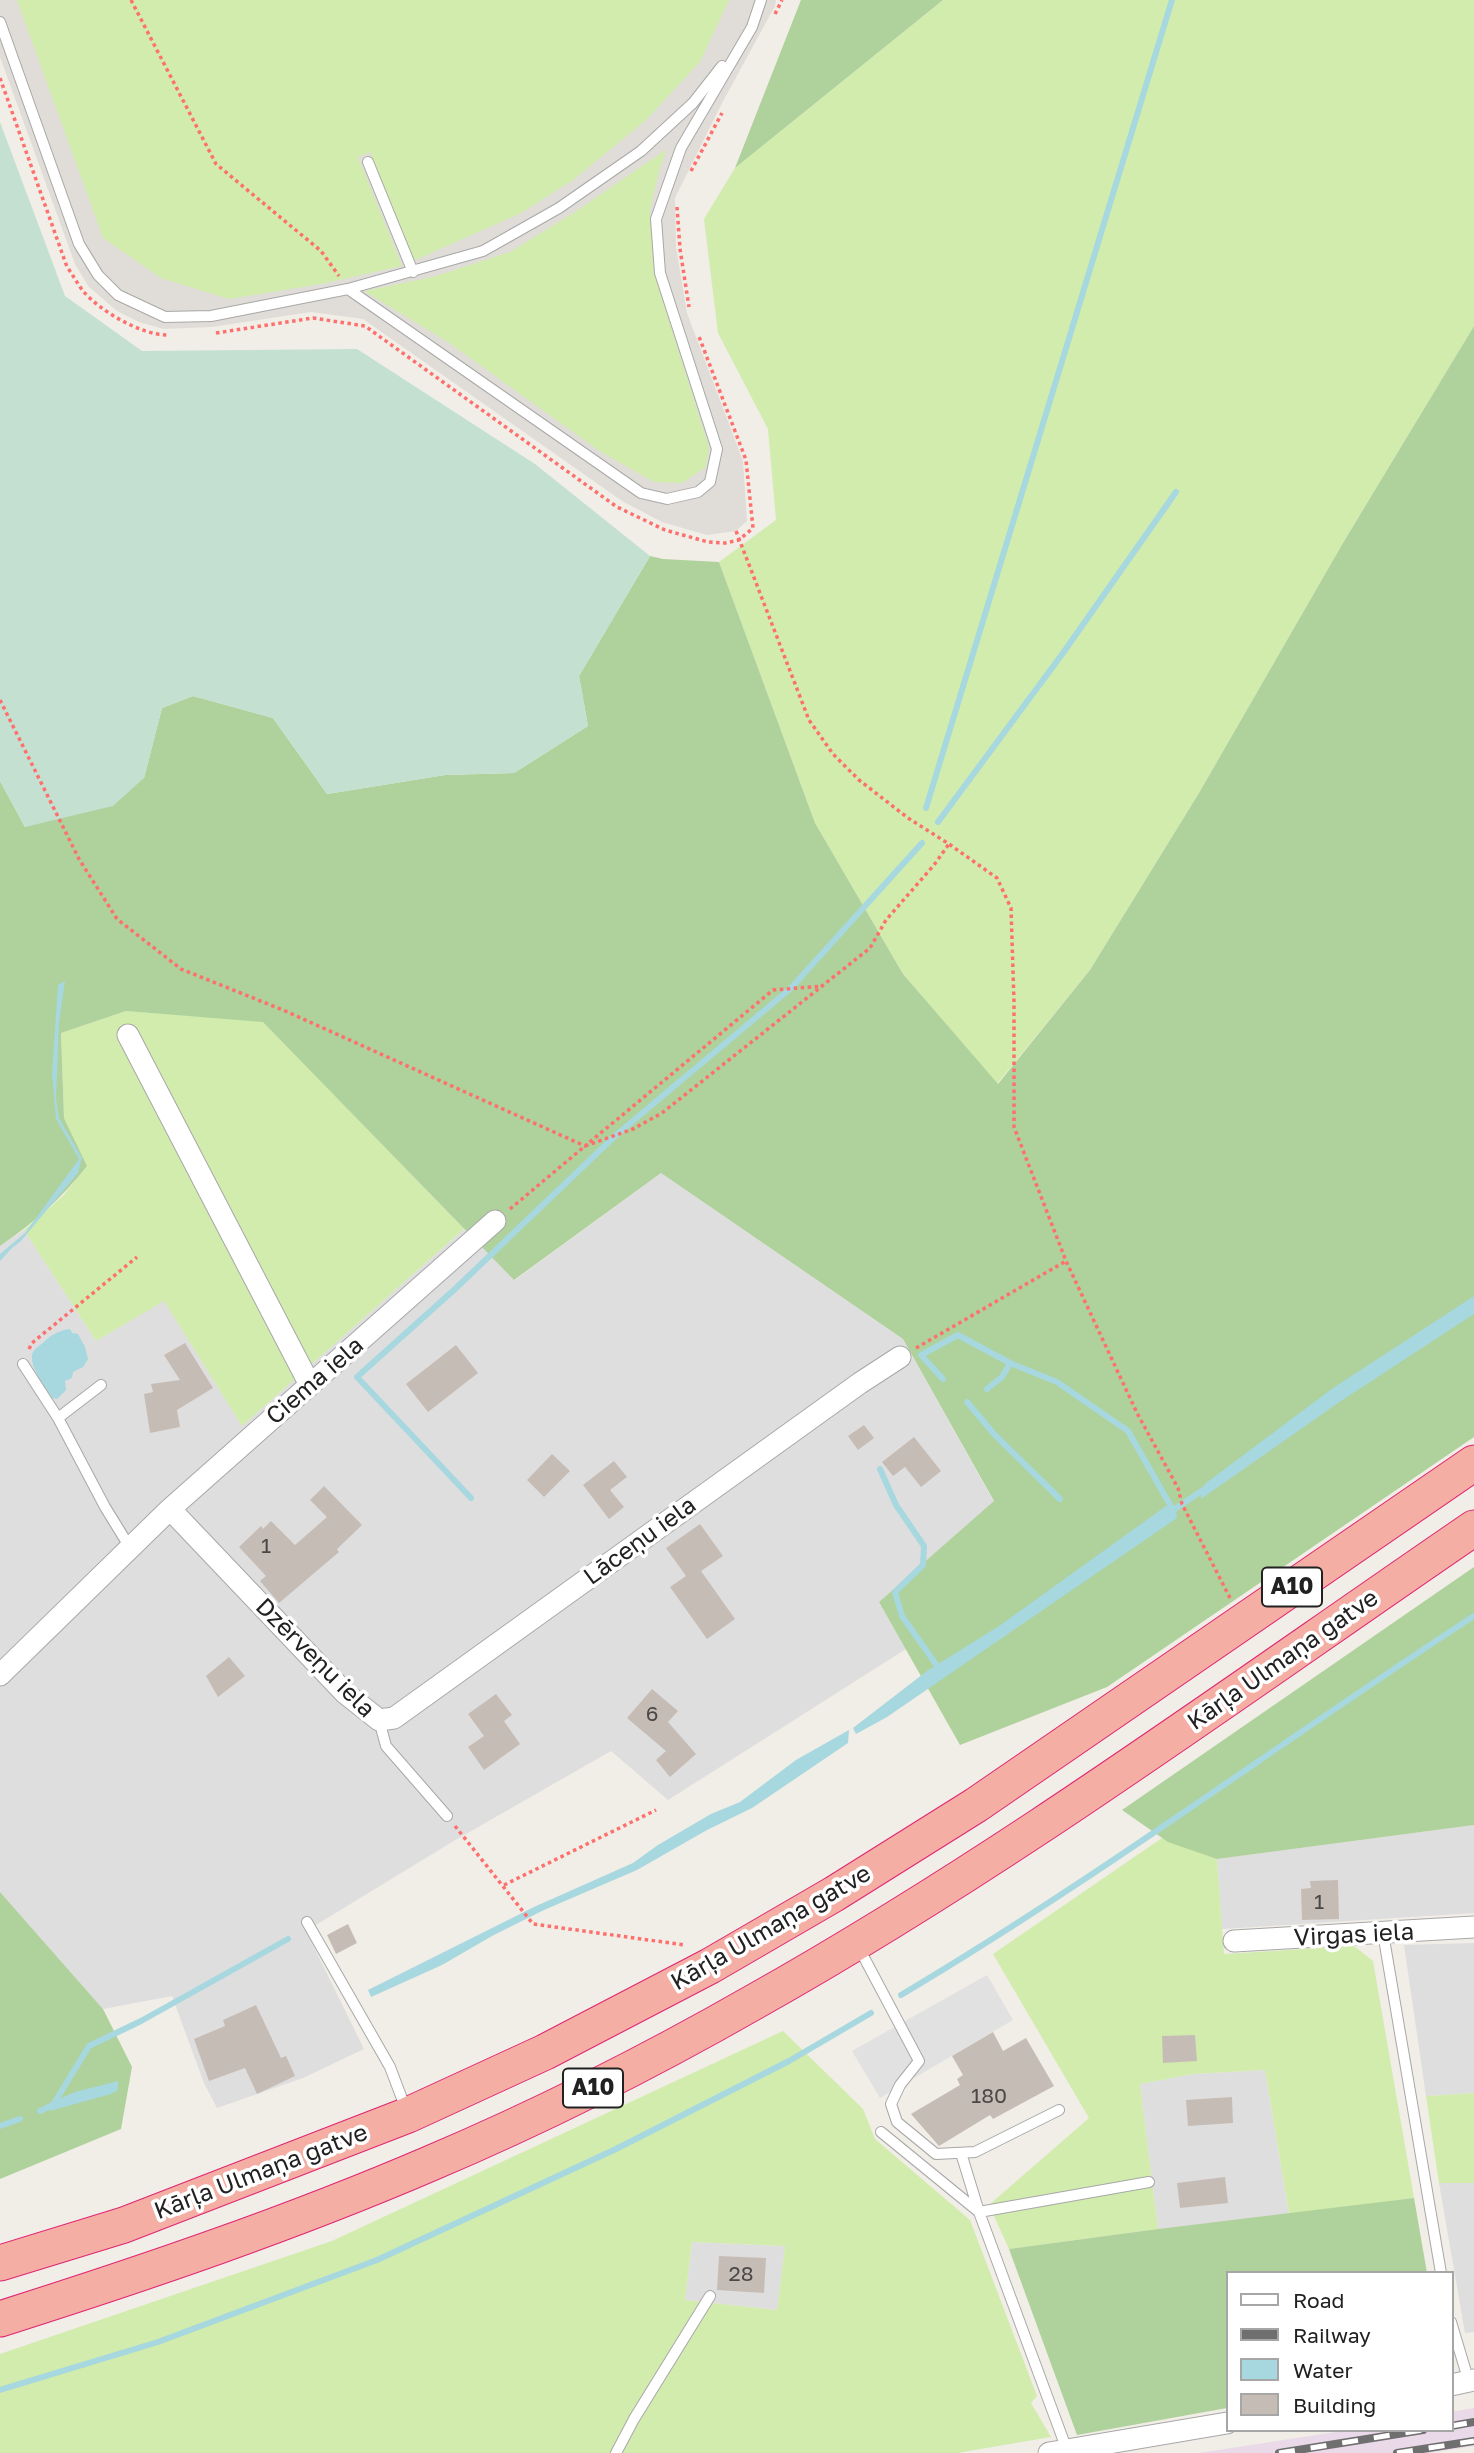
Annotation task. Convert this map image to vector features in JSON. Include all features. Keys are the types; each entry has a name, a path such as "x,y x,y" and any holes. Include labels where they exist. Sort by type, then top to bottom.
{"highway":[{"name":"Kārļa Ulmaņa gatve","path":"0,2263 124,2225 408,2115 557,2046 710,1966 834,1894 976,1805 1474,1463"},
{"name":"Kārļa Ulmaņa gatve","path":"0,2319 135,2276 429,2165 559,2105 655,2056 755,2002 935,1894 1118,1774 1474,1528"}],"street":[{"path":"128,1035 310,1385"},
{"name":"Ciema iela","path":"0,1675 170,1508 495,1222"},
{"name":"Lāceņu iela","path":"379,1720 394,1718 413,1706 860,1383 900,1357"},
{"name":"Dzērveņu iela","path":"170,1508 345,1693 379,1720"},
{"name":"Virgas iela","path":"1234,1941 1474,1927"},
{"path":"1058,2452 1226,2423"}],"lane":[{"path":"348,289 641,493 667,499 698,492 710,482 717,449 660,273 656,219 681,148 752,27 761,0"},
{"path":"0,22 79,244 98,275 118,295 165,317 211,316 348,289 483,251 559,208 641,151 693,103 752,27"},
{"path":"368,162 413,272"},
{"path":"23,1364 58,1418 129,1546"},
{"path":"58,1418 101,1385"},
{"name":"Dzērveņu iela","path":"379,1720 386,1746 447,1816"},
{"path":"307,1923 390,2067 408,2115"},
{"path":"1383,1933 1441,2271"},
{"path":"856,1942 919,2061 900,2085 891,2104 897,2122 936,2154 975,2152 1059,2110"},
{"path":"881,2132 979,2213 1149,2182"},
{"path":"961,2153 1058,2452"},
{"path":"616,2453 634,2419 710,2297"},
{"path":"1453,2331 1465,2382"}],"path":[{"path":"131,0 216,164 321,251 348,289"},
{"path":"770,23 782,0"},
{"path":"0,78 67,267 84,292 113,316 136,327 162,335 175,334"},
{"path":"689,175 726,105"},
{"path":"677,198 680,249 690,311"},
{"path":"215,333 313,318 365,326 617,507 692,539 725,543 739,540 753,528 746,460 694,323"},
{"path":"736,531 810,720 833,754 859,780 908,818 997,878 1011,908 1014,1127 1066,1261 1137,1413 1178,1488 1182,1504 1242,1622"},
{"path":"0,700 79,859 117,919 181,969 282,1010 584,1146 633,1129 653,1118 870,948 886,920 949,844"},
{"path":"495,1222 773,990 823,986"},
{"path":"23,1364 32,1343 137,1257"},
{"path":"900,1357 1066,1261"},
{"path":"504,1885 656,1810"},
{"path":"447,1816 533,1924 685,1945"}],"shaded area":[{"path":"0,0 776,0 675,198 676,247 687,313 743,461 747,521 736,531 707,535 662,522 622,501 363,319 311,312 212,327 163,329 139,322 117,311 89,287 75,264 0,57"},
{"path":"661,1173 903,1339 994,1502 879,1602 906,1649 668,1800 611,1751 452,1842 306,1931 364,2049 303,2078 217,2108 204,2083 172,1996 103,2009 0,1892 0,1246 24,1230 96,1341 164,1300 242,1426 464,1229 515,1280"},
{"path":"1474,1825 1474,1913 1222,1929 1217,1859"},
{"path":"1474,1943 1474,2093 1426,2096 1404,1945"},
{"path":"987,1975 1013,2020 880,2098 852,2051"},
{"path":"1265,2070 1289,2214 1158,2229 1140,2084 1193,2074"},
{"path":"1439,2183 1474,2183 1474,2332 1465,2333"},
{"path":"692,2242 785,2246 777,2310 685,2300"},
{"path":"1474,2408 1474,2446 1429,2453 1199,2453 1336,2432 1453,2432 1453,2412"}],"green space":[{"path":"17,0 729,0 700,62 645,121 573,180 521,213 413,261 370,152 358,157 402,266 321,284 229,299 161,278 103,238"},
{"path":"801,0 943,0 735,168"},
{"path":"943,0 1474,0 1474,326 1343,543 1199,793 1090,970 997,1084 903,974 815,823 719,562 776,520 768,429 718,333 704,219 735,168"},
{"path":"0,122 65,296 142,351 357,349 535,464 650,556 579,676 588,726 514,773 445,775 327,794 273,718 193,696 162,708 144,778 113,806 25,827 0,781"},
{"path":"667,149 650,210 658,286 709,447 706,467 682,483 654,482 601,452 448,342 364,291 433,277 510,252 575,212"},
{"path":"1474,326 1474,1437 1107,1687 960,1745 879,1602 994,1501 903,1339 661,1173 514,1280 263,1022 126,1011 61,1033 64,1118 87,1166 47,1209 0,1246 0,781 25,827 144,778 162,708 193,696 273,718 327,794 445,775 514,773 588,726 579,676 650,556 719,562 815,823 903,974 998,1084 1090,970 1199,793 1343,543"},
{"path":"126,1011 263,1021 464,1229 242,1426 164,1301 96,1341 24,1230 63,1196 87,1166 64,1118 61,1033"},
{"path":"1474,1567 1474,1825 1217,1859 1168,1842 1122,1810"},
{"path":"1162,1838 1217,1859 1224,1954 1354,1946 1373,1961 1414,2198 1289,2214 1265,2070 1193,2074 1140,2084 1158,2229 1009,2249 989,2205 1089,2118 993,1954"},
{"path":"0,1892 103,2009 132,2067 121,2129 0,2179"},
{"path":"783,2031 863,2109 875,2139 970,2220 1037,2396 1031,2403 1051,2437 957,2453 0,2453 0,2354 332,2241","holes":["692,2242 785,2246 777,2310 685,2300"]},
{"path":"1474,2093 1474,2183 1439,2183 1426,2096"},
{"path":"1414,2198 1427,2271 1226,2271 1226,2408 1077,2435 1009,2249"}],"water":[{"path":"65,981 59,1024 56,1097 59,1118 82,1158 78,1173 20,1242 0,1261 0,1254 25,1233 79,1159 56,1119 52,1073 58,985"},
{"path":"1474,1296 1474,1314 1341,1401 1201,1499 1201,1491 1206,1483 1333,1388"},
{"path":"70,1329 72,1333 78,1334 88,1359 83,1367 73,1372 72,1378 65,1381 66,1390 57,1399 52,1398 35,1369 33,1352 54,1334"},
{"path":"1166,1506 1176,1510 1177,1518 887,1717 856,1734 853,1728 927,1671 999,1626"},
{"path":"849,1730 848,1743 752,1808 637,1870 544,1910 442,1965 371,1997 368,1990 534,1907 633,1863 711,1814 740,1802 796,1760"},
{"path":"118,2081 118,2090 111,2094 50,2111 50,2103 75,2092"}],"building":[{"path":"185,1343 213,1388 177,1410 180,1427 150,1433 144,1394 153,1392 151,1384 180,1380 164,1355"},
{"path":"456,1345 478,1373 428,1412 406,1384"},
{"path":"864,1425 874,1438 858,1450 848,1436"},
{"path":"914,1437 941,1471 921,1487 905,1467 893,1476 882,1462"},
{"path":"552,1454 570,1471 544,1497 527,1480"},
{"path":"614,1461 627,1477 610,1490 624,1507 609,1519 583,1485"},
{"path":"324,1486 362,1525 337,1549 339,1552 279,1603 260,1581 266,1576 239,1547 261,1526 263,1529 271,1521 295,1545 327,1517 310,1500"},
{"path":"700,1524 723,1556 701,1571 735,1619 707,1639 670,1587 686,1576 666,1548"},
{"path":"229,1657 245,1676 218,1697 206,1676"},
{"path":"652,1689 678,1711 668,1722 696,1754 670,1777 656,1760 666,1751 627,1718"},
{"path":"496,1694 512,1715 504,1721 520,1744 484,1770 468,1747 484,1736 468,1714"},
{"path":"1338,1880 1339,1919 1302,1920 1301,1889 1311,1888 1310,1881"},
{"path":"348,1924 357,1943 336,1954 327,1935"},
{"path":"256,2005 281,2058 286,2056 295,2076 257,2094 245,2068 209,2081 194,2039 225,2026 223,2020"},
{"path":"993,2032 1003,2051 1026,2038 1054,2086 993,2119 990,2115 939,2146 911,2114 960,2085 957,2079 963,2075 952,2056"},
{"path":"1195,2035 1197,2061 1163,2063 1162,2036"},
{"path":"1232,2097 1233,2123 1188,2126 1186,2100"},
{"path":"1225,2177 1228,2203 1180,2208 1177,2183"},
{"path":"719,2256 766,2258 764,2293 717,2290"}],"waterway":[{"path":"926,808 1172,0"},
{"path":"938,822 1063,653 1176,492"},
{"path":"471,1498 357,1377 455,1289 615,1136 791,988 922,843"},
{"path":"943,1379 921,1355 958,1335 1010,1363 1057,1382 1128,1431 1173,1510"},
{"path":"987,1389 1002,1377 1010,1363"},
{"path":"967,1402 994,1434 1060,1499"},
{"path":"880,1469 896,1505 924,1546 923,1565 895,1592 902,1616 940,1670"},
{"path":"1169,1513 1206,1488"},
{"path":"901,1995 1047,1904 1474,1616"},
{"path":"40,2111 53,2105 89,2046 141,2021 288,1939"},
{"path":"0,2390 158,2342 377,2260 616,2149 789,2061 871,2013"},
{"path":"0,2126 20,2119"}],"railway":[{"path":"1453,2426 1474,2422"},
{"path":"1279,2453 1410,2432"},
{"path":"1397,2453 1474,2441"}]}
